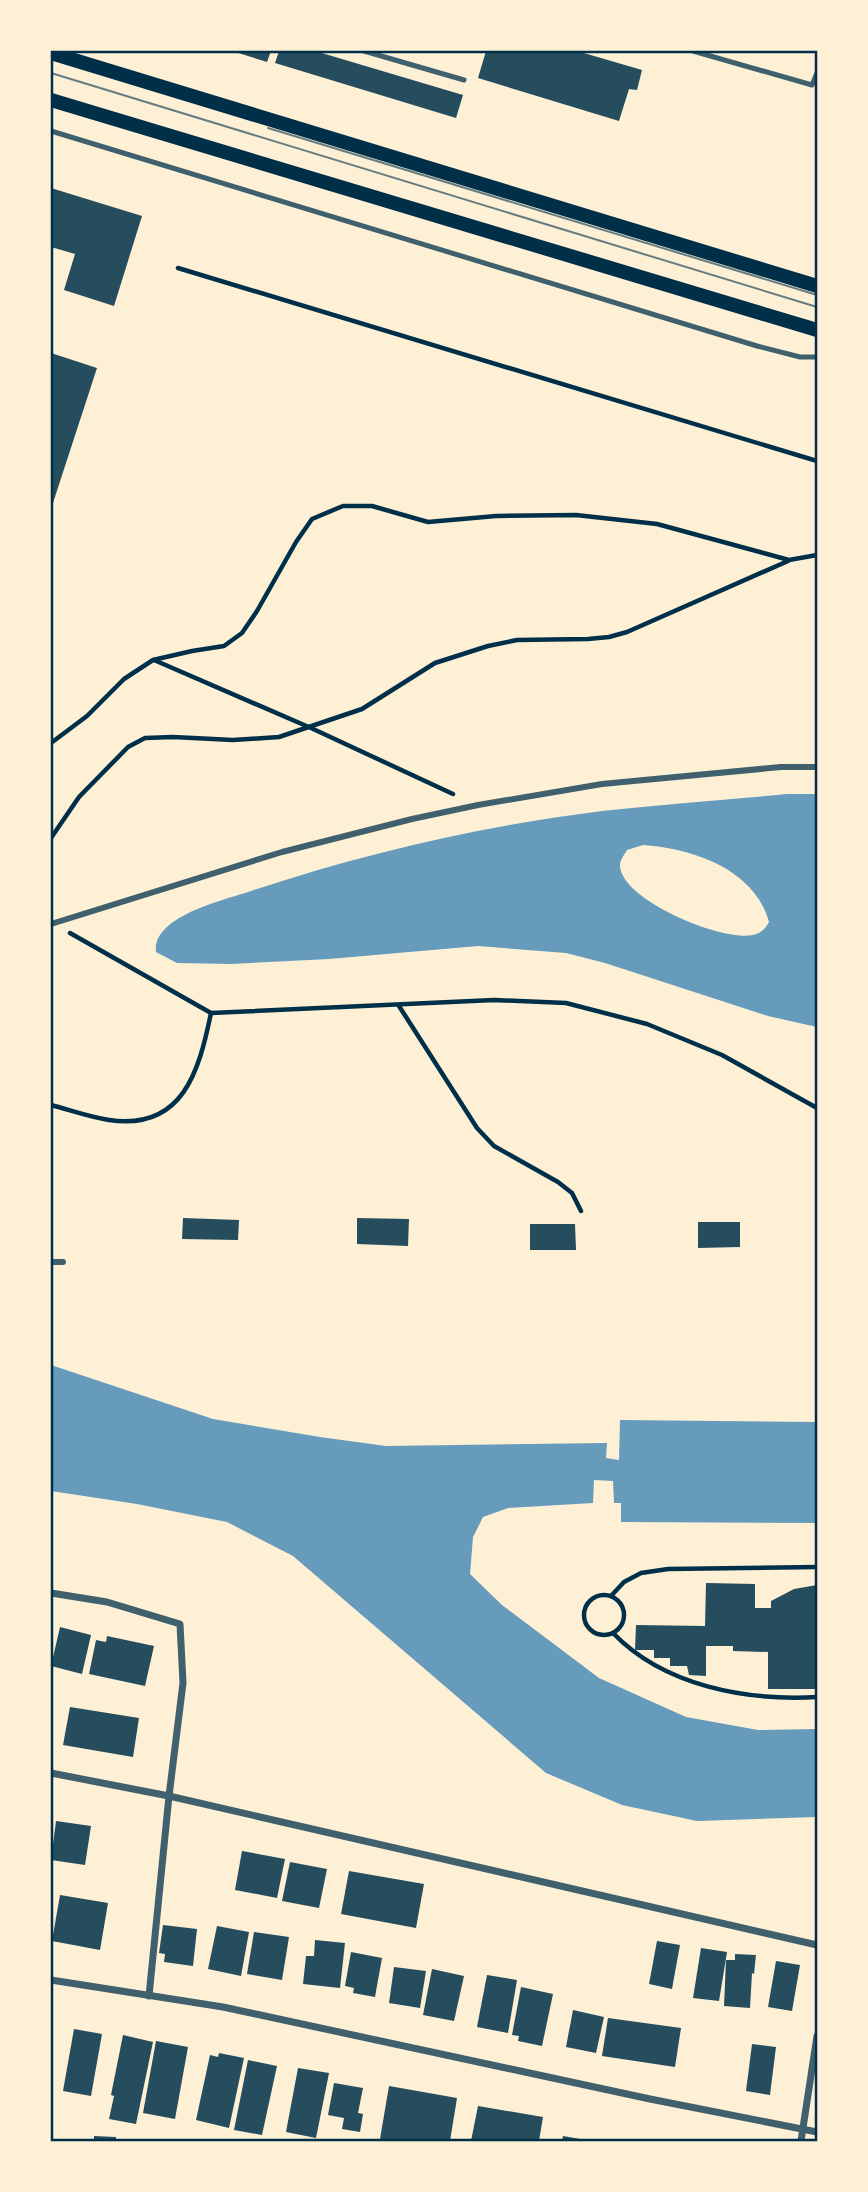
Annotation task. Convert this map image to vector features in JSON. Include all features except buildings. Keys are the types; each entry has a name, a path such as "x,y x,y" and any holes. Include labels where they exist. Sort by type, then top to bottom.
{"main road":[{"path":"51,53 817,286"},
{"path":"51,100 817,330"}],"street":[{"path":"52,924 282,852 478,805 601,784 781,767 817,767"},
{"path":"51,1262 63,1262"},
{"path":"51,1593 107,1602 180,1624 184,1684 169,1796 149,1996"},
{"path":"51,1773 169,1796 817,1945"},
{"path":"51,1980 223,2007 817,2132"},
{"path":"801,2141 817,2036"}],"lane":[{"path":"364,51 464,80"},
{"path":"693,51 812,85 817,73"},
{"path":"51,131 734,340 800,357 817,357"}],"path":[{"path":"178,268 817,461"},
{"path":"51,743 87,716 124,679 153,660 224,646 242,633 312,519 344,506 372,506 428,522 496,516 576,515 657,524 789,560"},
{"path":"51,838 79,797 128,747 145,738 244,740 279,737 362,709 435,663 517,640 588,639 627,632 789,560 817,555"},
{"path":"153,660 311,728 478,805"},
{"path":"52,924 211,1013 494,1000 566,1003 647,1024 722,1055 817,1108"},
{"path":"399,1006 477,1128 494,1146 558,1182 572,1193 581,1211"},
{"path":"51,1105 109,1120 132,1121 169,1109 186,1090 201,1058 211,1013"},
{"path":"611,1596 624,1582 641,1573 668,1569 817,1567"},
{"path":"598,1596 611,1596 617,1600 623,1611 622,1623 613,1633 600,1635 589,1628 584,1616 587,1603 598,1596"},
{"path":"613,1633 630,1650 705,1686 741,1694 788,1699 817,1697"}],"water":[{"path":"787,794 817,794 817,1027 768,1016 566,953 478,946 329,959 231,964 177,963 156,952 158,939 166,929 192,911 294,877 381,853 557,817","holes":["643,845 700,857 736,875 762,904 769,922 766,927 753,935 720,932 675,916 637,892 624,878 620,865 622,858 627,850"]},
{"path":"51,1365 213,1419 386,1446 607,1443 606,1458 619,1460 620,1420 817,1422 817,1523 621,1522 621,1503 614,1503 613,1481 594,1480 593,1503 508,1508 483,1517 473,1537 470,1574 502,1605 599,1678 686,1717 758,1730 817,1729 817,1817 697,1821 622,1805 546,1773 293,1556 227,1522 137,1504 51,1491"}],"tram line":[{"path":"51,73 817,307"},
{"path":"268,128 817,295"}]}
